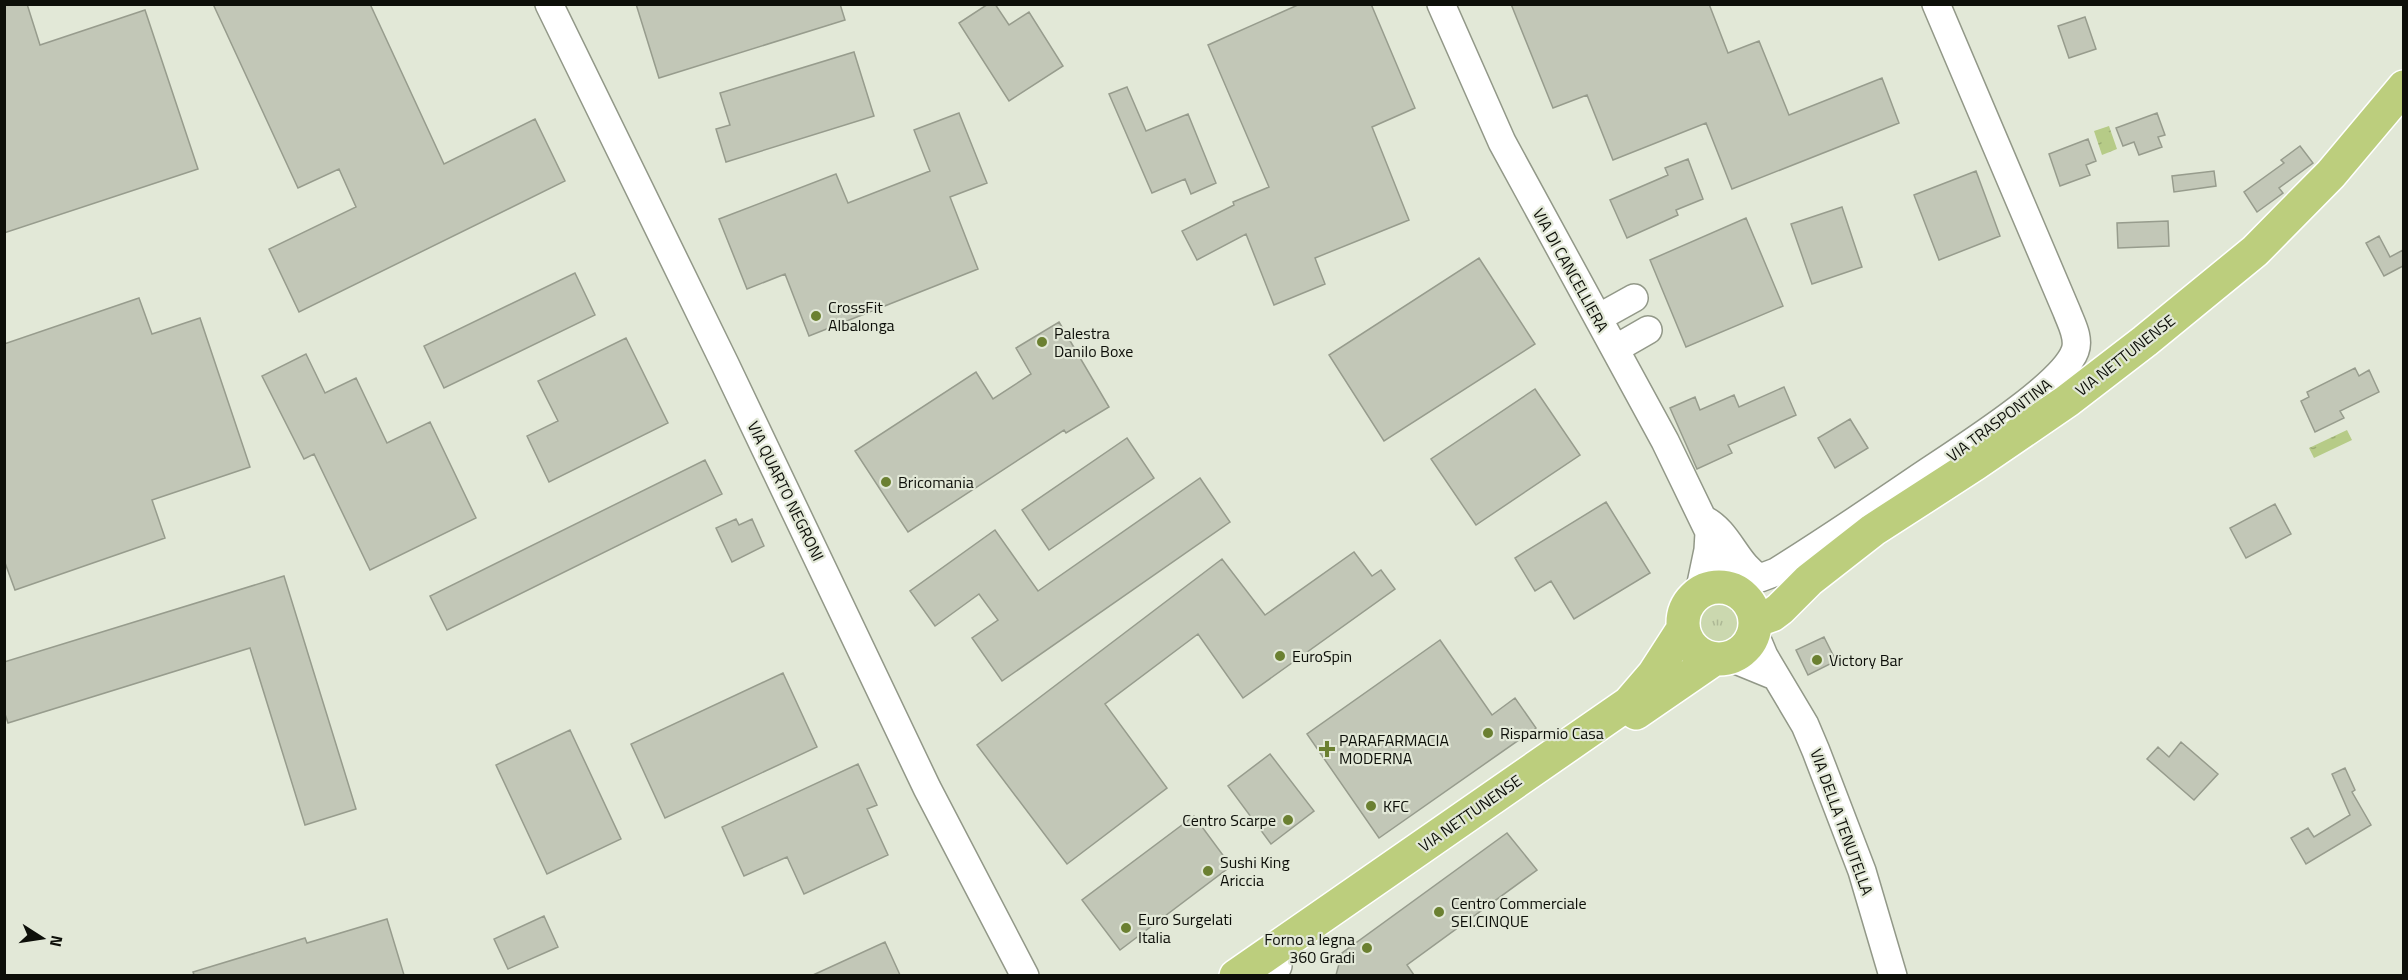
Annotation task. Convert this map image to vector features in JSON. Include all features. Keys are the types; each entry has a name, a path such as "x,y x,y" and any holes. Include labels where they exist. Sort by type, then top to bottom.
{"main road":[{"name":"VIA NETTUNENSE","path":"1236,975 1629,703 1648,682 1683,629 1685,608 1736,606 1809,580 1872,530 1976,464 2067,400 2255,251 2331,174 2403,87"},
{"name":"VIA NETTUNENSE","path":"1272,972 1722,659 1746,648 1736,606"},
{"path":"1683,629 1686,640 1693,649 1722,659"}],"street":[{"name":"VIA QUARTO NEGRONI","path":"549,4 725,364 927,788 1025,975"},
{"name":"VIA DI CANCELLIERA","path":"1441,4 1502,142 1665,441 1724,563 1736,606"},
{"name":"VIA TRASPONTINA","path":"1706,526 1713,524 1749,572 1760,578 1776,572 1978,438 2048,385 2067,366 2076,350 2077,341 2067,312 1936,4"},
{"path":"1598,318 1634,298"},
{"path":"1614,349 1648,330"},
{"name":"VIA DELLA TENUTELLA","path":"1736,606 1805,725 1840,810 1893,975"},
{"path":"1722,659 1775,676"}],"green space":[{"path":"1719,598 1729,600 1737,606 1743,614 1745,624 1743,634 1737,642 1729,648 1719,650 1709,648 1701,642 1695,634 1693,624 1695,614 1701,606 1709,600"}],"water":[{"path":"2109,126 2117,149 2102,155 2094,131"},
{"path":"2347,430 2352,440 2314,458 2309,448"}],"building":[{"path":"4,4 27,4 40,45 145,10 198,169 4,233"},
{"path":"213,4 370,4 444,164 535,119 565,181 299,312 269,249 356,207 339,169 298,188"},
{"path":"636,4 840,4 845,20 659,78"},
{"path":"988,4 995,4 1009,25 1029,12 1063,66 1009,101 959,23"},
{"path":"1300,4 1371,4 1415,108 1372,127 1409,220 1315,258 1325,284 1274,305 1246,234 1197,260 1182,231 1234,205 1233,202 1269,187 1208,45"},
{"path":"1511,4 1709,4 1728,53 1759,41 1789,115 1882,78 1899,123 1732,189 1706,123 1613,160 1587,95 1553,108"},
{"path":"2085,17 2096,49 2069,58 2058,26"},
{"path":"854,52 874,116 726,162 716,129 730,125 720,93"},
{"path":"1127,87 1146,131 1188,114 1216,183 1191,194 1185,179 1152,193 1109,94"},
{"path":"959,113 987,183 950,197 978,269 809,336 785,274 747,289 719,219 836,174 848,203 930,171 914,130"},
{"path":"2157,113 2165,135 2158,137 2162,147 2139,155 2134,142 2123,146 2116,128"},
{"path":"2088,139 2096,161 2086,165 2090,175 2060,186 2049,154"},
{"path":"2300,146 2313,163 2279,188 2283,193 2257,212 2244,192 2284,163 2281,160"},
{"path":"1688,159 1703,199 1676,210 1678,215 1627,238 1610,200 1668,175 1665,168"},
{"path":"1976,171 2000,236 1939,260 1914,195"},
{"path":"2214,171 2216,186 2174,192 2172,176"},
{"path":"1842,207 1862,267 1812,284 1791,224"},
{"path":"1746,218 1783,306 1686,347 1650,260"},
{"path":"2168,221 2169,246 2118,248 2117,223"},
{"path":"2379,236 2390,257 2403,250 2403,266 2384,276 2366,243"},
{"path":"1479,258 1535,344 1384,441 1329,355"},
{"path":"575,273 595,315 444,388 424,346"},
{"path":"139,298 152,334 200,318 250,467 152,500 165,538 15,590 4,560 4,344"},
{"path":"1059,322 1109,407 1066,433 1064,430 908,532 855,451 976,372 993,399 1031,374 1016,348"},
{"path":"626,338 668,423 549,482 527,436 558,421 538,381"},
{"path":"306,354 325,393 356,378 387,443 430,422 476,518 370,570 314,454 304,459 262,376"},
{"path":"2355,368 2359,376 2369,370 2379,392 2340,411 2344,418 2315,432 2301,401 2309,397 2307,392"},
{"path":"1784,387 1796,415 1728,445 1732,453 1697,469 1670,408 1695,397 1700,410 1734,395 1739,407"},
{"path":"1535,389 1580,455 1476,525 1431,459"},
{"path":"1850,419 1868,448 1835,468 1818,438"},
{"path":"1127,438 1154,478 1049,550 1022,510"},
{"path":"705,460 722,494 447,630 430,596"},
{"path":"1200,478 1230,522 1002,681 972,638 998,620 979,594 935,626 910,591 995,530 1038,591"},
{"path":"1606,502 1650,573 1574,619 1551,581 1535,591 1515,558"},
{"path":"2275,504 2291,534 2246,558 2230,528"},
{"path":"736,519 739,525 752,519 764,546 732,562 716,528"},
{"path":"1354,552 1372,576 1381,570 1395,589 1243,698 1198,634 1105,704 1167,788 1067,864 977,745 1222,559 1265,615"},
{"path":"284,576 356,809 305,825 250,648 8,723 4,711 4,662"},
{"path":"1824,637 1836,661 1808,675 1796,650"},
{"path":"1440,640 1492,715 1515,698 1536,728 1379,838 1307,734"},
{"path":"783,673 817,747 665,818 631,744"},
{"path":"570,730 621,839 547,874 496,765"},
{"path":"2181,742 2218,774 2194,800 2147,759 2158,747 2169,757"},
{"path":"1270,754 1314,811 1271,844 1228,786"},
{"path":"858,764 877,805 867,809 888,855 804,894 787,857 744,876 722,827"},
{"path":"2345,768 2355,790 2352,792 2371,825 2306,864 2291,838 2308,828 2314,837 2350,815 2332,774"},
{"path":"1194,816 1231,866 1120,950 1082,900"},
{"name":"Centro Commerciale SEI.CINQUE","path":"1507,833 1537,870 1407,965 1414,975 1336,975 1342,953"},
{"path":"544,916 558,947 508,969 494,939"},
{"path":"387,919 404,975 194,975 193,972 305,938 307,943"},
{"path":"885,942 900,975 813,975"}],"place":[{"name":"CrossFit Albalonga","path":"816,316"},
{"name":"Palestra Danilo Boxe","path":"1042,342"},
{"name":"Bricomania","path":"886,482"},
{"name":"EuroSpin","path":"1280,656"},
{"name":"Victory Bar","path":"1817,660"},
{"name":"Risparmio Casa","path":"1488,733"},
{"name":"PARAFARMACIA MODERNA","path":"1327,749"},
{"name":"KFC","path":"1371,806"},
{"name":"Centro Scarpe","path":"1288,820"},
{"name":"Sushi King Ariccia","path":"1208,871"},
{"name":"Centro Commerciale SEI.CINQUE","path":"1439,912"},
{"name":"Euro Surgelati Italia","path":"1126,928"},
{"name":"Forno a legna 360 Gradi","path":"1367,948"}]}
